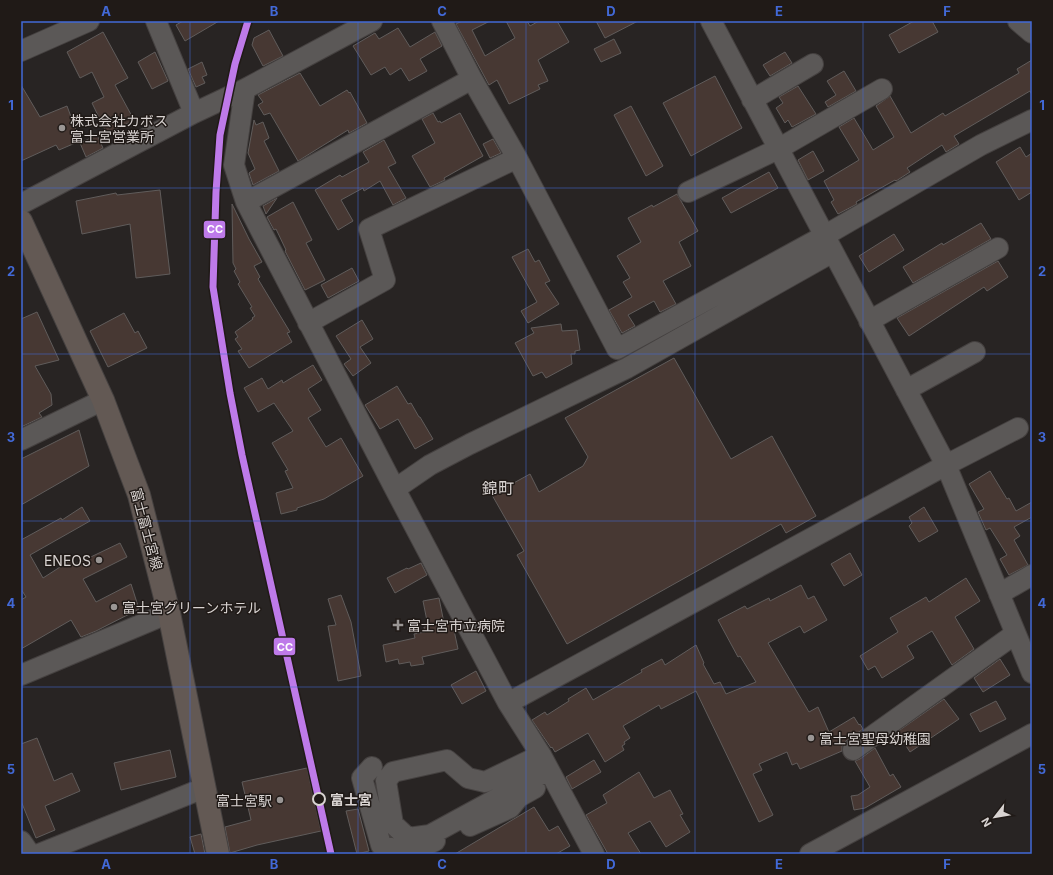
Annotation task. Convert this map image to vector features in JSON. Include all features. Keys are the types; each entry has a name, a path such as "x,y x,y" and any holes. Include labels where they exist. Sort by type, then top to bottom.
{"main road":[{"name":"富士富士宮線","path":"21,221 104,400 139,495 169,613 218,854"}],"street":[{"path":"21,51 89,21"},
{"path":"156,21 194,113"},
{"path":"21,204 194,113 245,89 372,21"},
{"path":"442,21 472,79 517,158 617,349 828,244"},
{"path":"711,21 946,465 1032,672"},
{"path":"1018,21 1032,33"},
{"path":"752,100 813,64"},
{"path":"246,202 472,79"},
{"path":"245,89 234,165 246,202 308,323 508,702 545,763 594,854"},
{"path":"688,192 778,148 882,89"},
{"path":"395,489 430,465 470,444 626,368 828,244 981,145 1032,120"},
{"path":"308,323 385,280 369,229 517,158"},
{"path":"869,321 998,248"},
{"path":"906,390 975,352"},
{"path":"21,440 104,400"},
{"path":"508,702 946,465 1018,428"},
{"path":"999,594 1032,576"},
{"path":"21,675 169,613"},
{"path":"853,750 1015,634"},
{"path":"810,854 1032,734"},
{"path":"447,760 468,778 485,782 545,763 430,835 408,838 393,824 386,781 393,772 447,760"},
{"path":"372,768 362,778 381,845 408,852 510,808 519,797 538,786"},
{"path":"38,854 204,788"},
{"path":"21,841 30,854"}],"building":[{"path":"183,21 219,21 185,41 176,25"},
{"path":"462,21 490,21 472,30 485,56 515,38 506,21 527,21 530,26 539,21 557,21 569,42 538,60 548,81 538,85 540,89 509,104 497,80 489,85 456,24"},
{"path":"596,21 638,21 605,38"},
{"path":"914,21 932,21 938,32 899,53 889,35"},
{"path":"398,28 410,47 435,32 442,46 420,59 427,71 409,81 401,68 390,75 385,67 371,75 353,46 375,33 379,39"},
{"path":"269,30 283,56 263,66 252,45 254,38"},
{"path":"103,32 128,78 115,85 134,120 107,134 92,103 104,97 92,72 80,78 67,52"},
{"path":"614,39 621,53 601,62 594,49"},
{"path":"155,52 168,81 152,89 138,62"},
{"path":"785,52 792,63 770,76 763,65"},
{"path":"1032,60 1032,95 1030,91 954,136 959,144 946,152 942,145 907,168 910,172 856,202 857,204 838,214 831,202 834,200 824,181 859,160 839,127 854,118 873,150 894,137 876,106 890,96 911,133 943,113 945,116 1019,73 1017,69"},
{"path":"202,62 207,75 202,77 205,83 196,87 188,69"},
{"path":"844,71 856,91 828,107 825,102 836,95 827,81"},
{"path":"300,73 320,106 347,90 349,93 350,92 367,123 349,133 348,130 298,161 270,113 264,115 258,105 263,102 258,95"},
{"path":"715,76 742,128 691,156 663,103"},
{"path":"21,85 40,117 67,106 80,141 59,150 56,145 21,161"},
{"path":"798,86 816,114 792,127 788,120 785,123 776,108 783,103 779,97"},
{"path":"631,106 663,166 646,176 614,115"},
{"path":"433,113 438,122 440,121 441,123 460,113 483,156 444,178 445,180 430,187 412,156 435,143 422,119"},
{"path":"254,120 256,125 263,122 269,138 264,141 279,171 253,185 249,173 255,169 248,153"},
{"path":"97,135 103,148 86,157 80,143"},
{"path":"493,139 501,153 490,158 483,144"},
{"path":"384,140 396,163 388,167 406,198 393,205 380,181 364,191 363,188 341,200 353,221 338,230 315,190 340,175 342,177 369,162 363,152"},
{"path":"1020,147 1026,157 1032,153 1032,192 1019,200 996,162"},
{"path":"813,151 824,171 808,180 798,160"},
{"path":"769,172 778,188 731,213 722,198"},
{"path":"160,190 170,274 136,278 130,224 82,234 76,201 116,193 117,195"},
{"path":"677,194 698,231 679,242 691,266 663,281 676,304 660,312 654,301 628,315 635,326 622,333 609,310 632,297 623,282 630,278 617,256 641,242 628,218"},
{"path":"277,198 266,214 263,206"},
{"path":"293,202 312,240 306,243 325,280 305,290 285,251 286,250 276,229 274,230 267,217"},
{"path":"232,204 262,262 254,266 260,277 258,279 290,332 287,333 292,342 249,368 238,351 242,349 235,339 238,337 235,332 255,316 250,308 252,307 238,284 240,282 234,271 236,269 233,263"},
{"path":"981,223 991,239 913,283 903,267 942,243 943,245"},
{"path":"894,234 904,250 869,272 859,256"},
{"path":"528,249 535,262 539,260 550,281 545,283 559,304 528,323 521,311 537,302 512,257"},
{"path":"998,261 1008,277 987,291 984,287 909,336 897,318"},
{"path":"352,268 359,281 328,298 321,285"},
{"path":"37,312 59,360 35,366 51,394 52,405 39,413 42,417 21,427 21,319"},
{"path":"124,313 135,333 138,331 147,348 108,367 90,331"},
{"path":"362,320 373,339 360,347 371,363 353,376 344,364 351,359 336,336"},
{"path":"561,324 562,331 577,330 580,350 575,351 575,354 571,354 572,364 546,378 542,372 533,376 515,343 534,333 531,328"},
{"path":"674,358 731,459 772,436 816,516 786,533 781,524 567,644 517,555 524,551 492,495 530,474 539,492 583,466 588,457 565,418"},
{"path":"313,365 322,380 308,389 321,410 308,418 326,447 341,438 363,476 324,499 297,508 297,510 281,514 276,493 293,488 285,471 288,470 272,443 293,431 274,403 258,412 244,388 262,378 268,389 282,380 283,383"},
{"path":"397,386 408,404 411,403 433,439 415,449 398,419 380,429 365,405"},
{"path":"79,430 89,466 21,505 21,459"},
{"path":"990,471 1007,499 1009,498 1016,511 1032,502 1032,517 1014,527 1020,536 1014,540 1028,565 1009,575 1000,559 1007,555 990,528 986,530 978,512 984,509 969,484"},
{"path":"82,507 90,521 30,555 43,578 71,560 74,565 120,543 127,557 83,579 96,602 131,584 139,609 81,637 71,620 21,649 21,600 26,597 21,589 21,540 61,518 62,520"},
{"path":"924,507 938,531 919,542 909,526 912,523 909,517"},
{"path":"850,553 862,575 844,586 831,564"},
{"path":"421,563 427,575 395,593 387,578"},
{"path":"966,578 980,601 955,617 974,649 952,665 932,631 907,646 914,658 882,678 875,666 868,670 860,656 898,632 890,618 926,597 929,602"},
{"path":"801,585 808,599 814,596 827,620 804,633 800,626 768,643 809,712 818,707 829,732 854,717 863,729 846,741 842,746 842,751 800,769 797,763 792,765 787,752 759,764 762,770 753,774 773,815 759,822 696,691 661,709 659,705 623,726 630,738 624,742 625,744 622,746 624,750 605,762 588,733 555,752 532,720 545,712 547,715 569,701 568,699 586,688 593,700 642,672 641,670 662,659 665,665 696,645 704,663 703,664 714,684 720,682 726,694 756,682 740,656 738,657 718,620 745,606 747,609 769,598 770,601"},
{"path":"341,595 351,622 361,676 338,681 328,626 336,625 328,599"},
{"path":"439,598 444,623 452,621 458,649 422,657 424,664 411,666 410,662 399,664 398,659 386,662 383,645 415,638 414,634 425,632 424,627 428,626 423,601"},
{"path":"1000,659 1010,675 983,692 974,678"},
{"path":"476,671 486,691 462,704 451,685"},
{"path":"944,699 959,719 910,752 897,732"},
{"path":"996,701 1006,719 980,732 970,714"},
{"path":"37,738 54,781 72,773 80,791 45,806 55,830 36,838 21,801 21,744"},
{"path":"875,748 890,776 893,774 901,787 865,808 854,810 851,796 858,795 870,787 855,761"},
{"path":"170,750 176,777 121,790 114,763"},
{"path":"594,760 601,772 572,789 566,777"},
{"name":"富士宮駅","path":"307,768 321,831 257,845 230,853 225,827 251,820 242,782"},
{"path":"639,772 654,798 670,790 683,814 680,815 690,832 666,847 650,821 628,833 641,854 608,854 586,815 607,803 603,795"},
{"path":"534,807 549,831 558,826 570,846 556,854 455,854"},
{"path":"358,809 369,851 357,854 346,811"},
{"path":"201,834 205,854 195,854 190,837"}],"transit line":[{"name":"CC","path":"248,21 235,64 220,135 216,192 213,287 230,393 242,455 331,854"}],"place":[{"name":"株式会社カボス 富士宮営業所","path":"62,128"},
{"name":"ENEOS","path":"99,560"},
{"name":"富士宮グリーンホテル","path":"114,607"},
{"name":"富士宮市立病院","path":"398,625"},
{"name":"富士宮聖母幼稚園","path":"811,738"},
{"name":"富士宮","path":"319,799"},
{"name":"富士宮駅","path":"280,800"}],"district":[{"name":"錦町","path":"498,488"}]}
